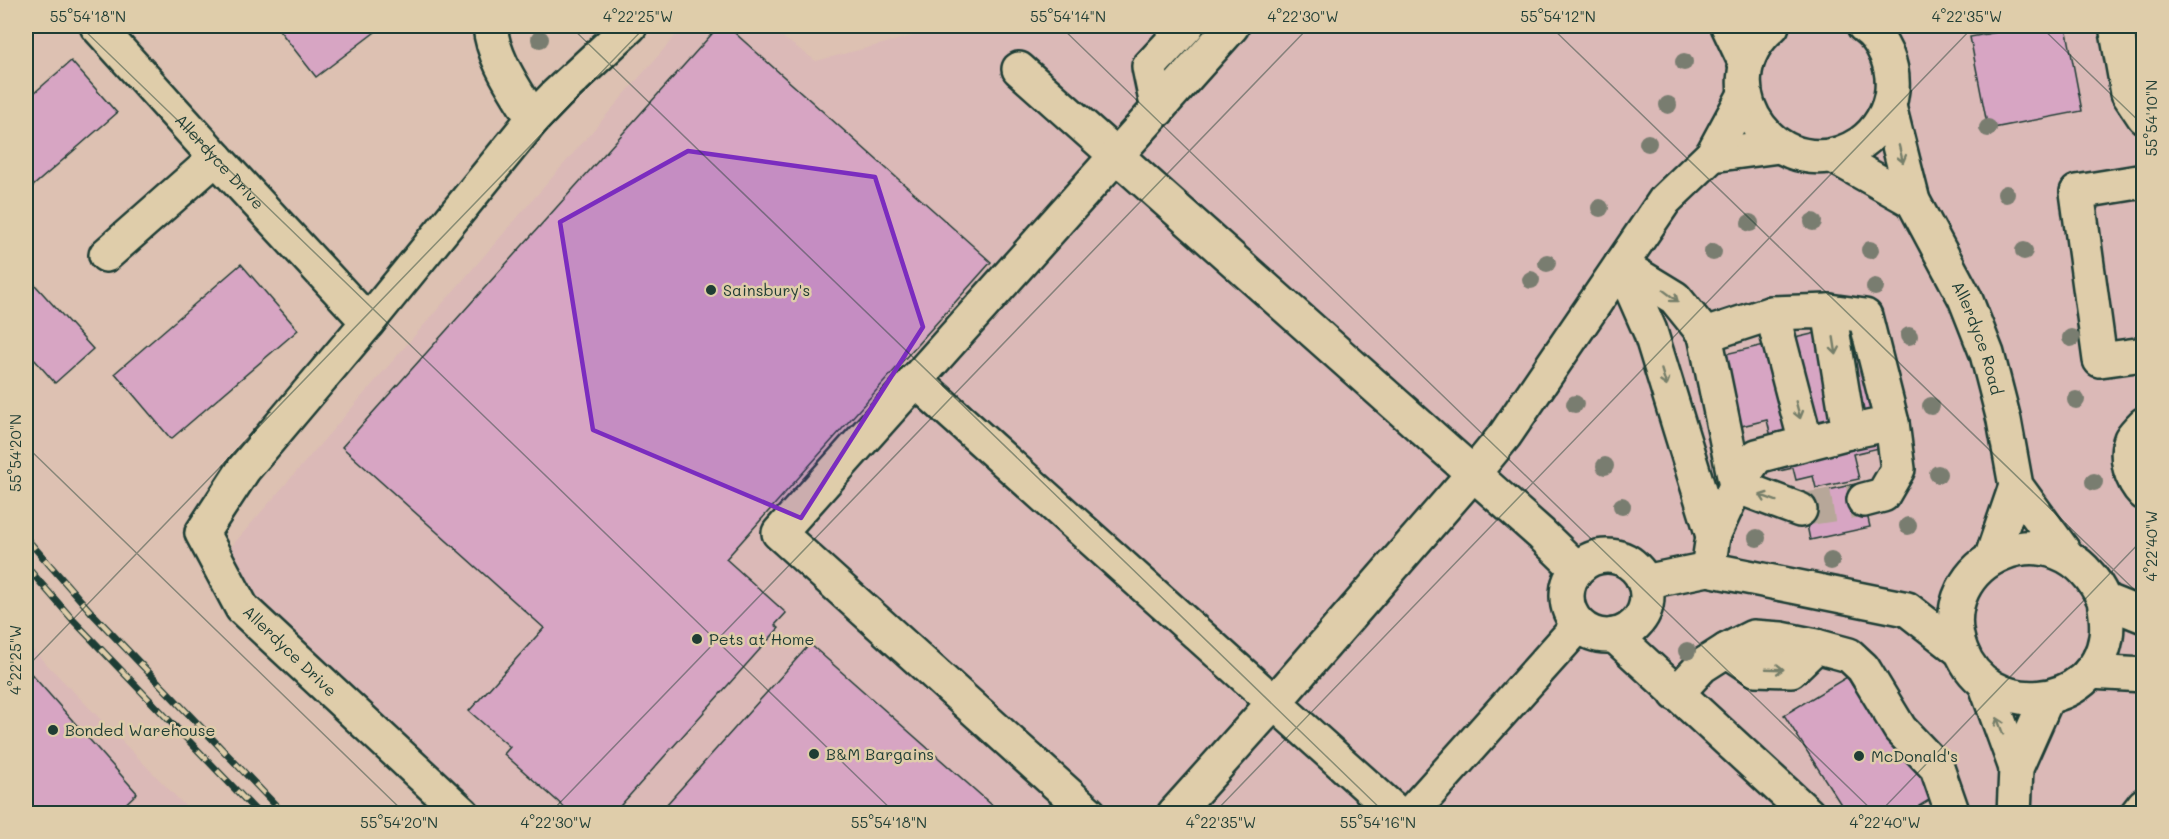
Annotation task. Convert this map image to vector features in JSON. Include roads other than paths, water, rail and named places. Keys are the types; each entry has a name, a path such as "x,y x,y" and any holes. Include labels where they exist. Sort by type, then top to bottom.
{"street":[{"name":"Allerdyce Drive","path":"97,26 368,322"},
{"path":"490,26 492,42 504,68 533,119"},
{"name":"Allerdyce Drive","path":"464,813 242,608 202,533 244,469 368,322 533,119 630,26"},
{"path":"1158,110 1149,67 1187,26"},
{"path":"1090,813 779,533 1232,26"},
{"name":"Allerdyce Road","path":"1728,26 1745,79 1751,115 1763,132 1779,146 1796,154 1815,157 1833,156 1868,139 1880,124 1889,106 1892,74 1888,59 1880,42 1864,26"},
{"path":"1174,813 1274,702 1505,435 1665,200 1712,155 1745,79 1755,44 1772,26"},
{"path":"1888,59 1894,26"},
{"path":"2116,26 2128,93 2144,117"},
{"path":"1019,69 1577,569"},
{"name":"Allerdyce Road","path":"1889,106 1913,201 1965,298 1987,354 2004,420 2016,486 2067,556"},
{"path":"1712,155 1779,146"},
{"name":"Allerdyce Road","path":"1833,156 1913,201"},
{"path":"106,255 216,158"},
{"path":"2144,181 2077,192 2100,360 2144,354"},
{"path":"1622,265 1675,298 1705,335 1736,486"},
{"path":"1622,265 1650,331 1713,536"},
{"path":"1705,335 1772,313 1829,311 1865,316 1892,423 1898,469 1882,495 1864,500"},
{"path":"1829,311 1849,432"},
{"path":"1772,313 1806,443"},
{"path":"915,380 1398,813"},
{"path":"1708,569 1713,536 1736,486 1757,456 1892,423"},
{"path":"2144,424 2132,439 2128,456 2132,475 2144,493"},
{"path":"1736,486 1800,510"},
{"name":"Allerdyce Road","path":"1980,569 2008,551 2028,547 2048,549 2067,556 2096,582 2104,600 2108,619 2106,638 2100,656 2090,672 2078,684 2063,693 2047,698 2025,699 2004,694 1985,683 1971,669 1961,651 1956,633 1956,614 1960,596 1980,569 2016,486"},
{"path":"1614,556 1627,561 1637,570 1644,582 1647,599 1642,616 1630,629 1614,635 1601,636 1579,625 1568,604 1567,591 1570,580 1577,569 1588,561 1600,557 1614,556"},
{"path":"1644,582 1708,569 1907,609 1961,651"},
{"path":"1907,609 1980,569"},
{"path":"2104,600 2144,616"},
{"path":"1410,813 1579,625"},
{"path":"1614,635 1808,813"},
{"path":"1676,694 1702,666 1727,650 1755,669 1791,670 1816,646 1849,655 1863,668 1900,729 1937,768 1953,813"},
{"path":"2090,672 2144,675"},
{"path":"1985,683 2016,768"},
{"path":"2013,813 2016,768 2047,698"},
{"path":"2137,813 2144,805"}],"tunnel":[{"path":"1800,510 1864,500"}],"railway":[{"path":"26,538 91,612 284,814"},
{"path":"26,566 73,620 259,814"}],"place":[{"name":"Sainsbury's","path":"711,290"},
{"name":"Pets at Home","path":"697,639"},
{"name":"Bonded Warehouse","path":"53,730"},
{"name":"B&M Bargains","path":"814,754"},
{"name":"McDonald's","path":"1859,756"}]}
